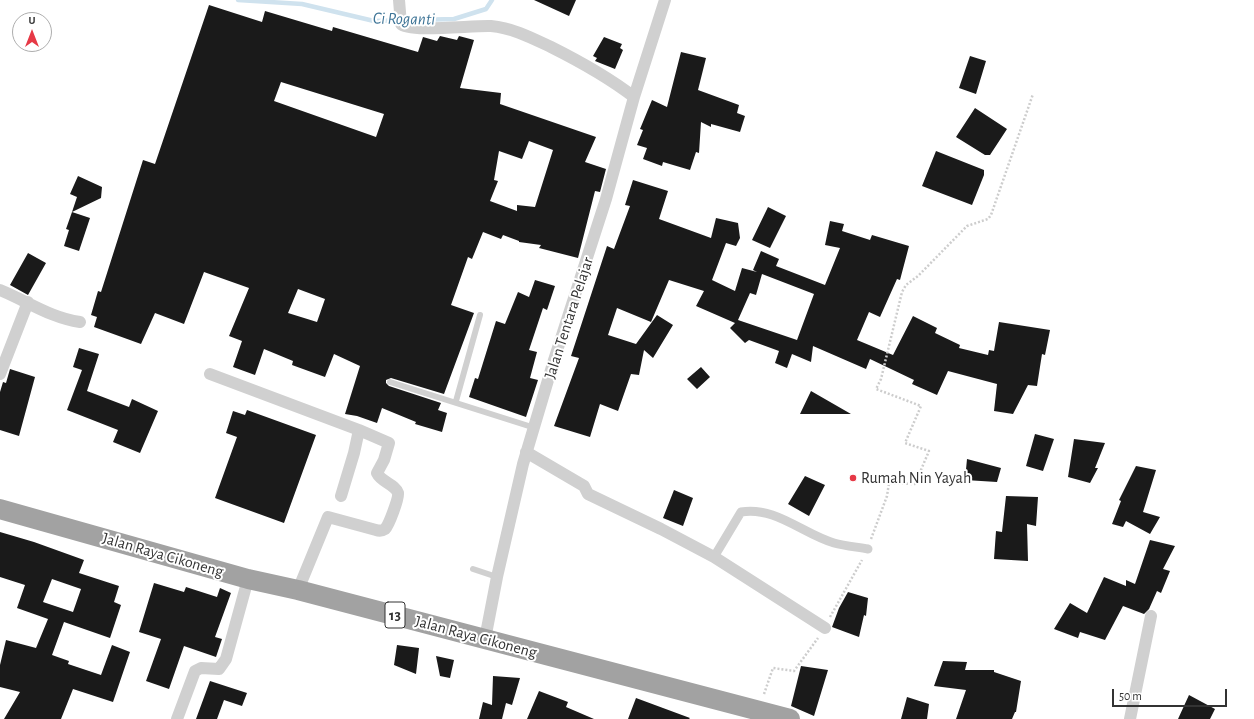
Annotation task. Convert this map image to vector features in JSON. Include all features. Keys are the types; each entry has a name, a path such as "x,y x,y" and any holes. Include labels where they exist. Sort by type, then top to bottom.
{"highway":[{"name":"Jalan Raya Cikoneng","path":"0,509 248,579 298,590 790,719"}],"street":[{"name":"Jalan Tentara Pelajar","path":"485,639 497,577 526,452 535,428 554,360 606,199 634,97 665,0"},
{"path":"400,12 407,28 416,29 470,26 506,28 529,36 589,65 634,97"},
{"path":"0,290 28,302 54,317 80,322"},
{"path":"0,374 28,302"},
{"path":"210,374 389,442 384,460 378,473 380,477 398,493 390,520 385,529 376,530 328,517 298,590"},
{"path":"341,496 354,453 359,430"},
{"path":"526,452 584,486 588,494 661,529 714,557 824,628"},
{"path":"714,557 741,512 749,510 768,513 833,543 868,549"},
{"path":"177,719 194,671 201,668 219,669 224,664 248,579"},
{"path":"1130,719 1151,616"}],"lane":[{"path":"456,401 480,315"},
{"path":"390,382 456,401 535,428"},
{"path":"473,569 497,577"}],"path":[{"path":"758,711 773,668 794,671 805,658 824,628 868,549 887,496 889,483 915,484 929,451 905,443 921,406 876,389 881,379 902,292 906,285 967,226 971,223 988,219 991,215 1033,94"}],"building":[{"path":"534,0 576,0 569,16"},
{"path":"209,5 262,22 265,11 332,31 333,27 418,52 423,37 437,41 440,36 457,40 459,36 474,40 460,88 501,93 500,104 596,137 585,162 606,169 600,192 595,191 578,258 539,248 541,245 519,242 503,235 501,239 483,232 472,259 468,257 451,305 474,313 444,394 391,378 386,380 386,383 389,386 441,403 438,410 447,413 442,432 415,424 416,422 382,408 377,423 357,416 345,414 360,366 334,354 325,377 292,365 293,361 264,349 255,375 233,367 242,341 229,336 249,288 204,272 184,324 155,313 141,344 94,327 97,317 91,315 98,291 101,292 143,160 155,164","holes":["281,82 384,114 376,137 274,101","529,141 553,150 535,207 517,205 517,211 490,201 498,181 494,180 499,151 522,159","298,289 325,299 317,322 288,313"]},
{"path":"604,37 622,44 620,48 623,50 615,69 595,61 597,58 593,56"},
{"path":"681,52 706,58 698,90 739,105 737,113 745,116 740,132 711,124 711,127 701,122 699,153 696,152 690,170 663,162 662,166 643,159 647,148 637,145 643,130 640,129 652,100 667,107"},
{"path":"970,56 986,61 976,94 959,88"},
{"path":"975,108 1007,129 990,155 985,155 956,137"},
{"path":"936,151 984,170 984,175 972,205 922,186"},
{"path":"78,176 102,187 101,198 72,212 77,197 70,194"},
{"path":"633,180 668,191 659,219 711,238 716,218 738,223 740,238 736,246 726,243 712,280 735,291 742,268 757,272 753,270 761,251 779,259 776,266 825,285 840,248 825,245 830,221 844,224 842,231 870,240 872,235 909,246 900,280 897,279 880,317 869,312 857,340 893,355 913,316 937,328 935,333 960,345 959,348 988,355 989,350 994,351 999,322 1050,330 1045,355 1042,354 1037,386 1028,385 1013,414 994,411 997,384 948,371 937,395 912,384 914,380 870,359 866,369 813,346 811,362 792,354 787,368 775,363 779,351 749,340 745,343 730,328 735,323 696,306 704,291 669,280 651,322 617,308 608,335 636,344 657,315 673,325 653,358 644,350 639,375 631,374 618,411 600,404 590,437 554,426 579,358 571,356 607,246 614,249 630,206 625,205","holes":["762,274 814,294 797,340 738,320 750,293 756,295"]},
{"path":"768,207 786,216 770,248 752,240"},
{"path":"72,212 90,218 79,251 64,246 69,230 66,229"},
{"path":"28,253 46,263 28,295 10,285"},
{"path":"535,280 555,286 547,310 543,308 529,350 537,352 530,378 538,380 526,417 469,397 475,378 478,379 496,321 505,324 518,292 529,297"},
{"path":"79,348 99,354 87,391 129,407 132,399 158,411 140,453 113,442 118,430 67,410 82,370 73,367"},
{"path":"701,367 710,377 697,389 687,379"},
{"path":"10,369 35,377 19,436 0,430 0,392 3,382 6,383"},
{"path":"811,391 851,414 800,414"},
{"path":"247,410 316,435 284,523 215,498 237,437 226,433 233,411 245,415"},
{"path":"1035,434 1054,439 1043,471 1026,466"},
{"path":"1074,439 1105,443 1095,468 1098,468 1090,483 1068,477"},
{"path":"967,459 1001,468 997,482 965,480"},
{"path":"1136,466 1156,470 1143,512 1160,517 1150,534 1126,521 1123,527 1112,524 1121,501 1119,500"},
{"path":"805,476 825,485 809,516 788,504"},
{"path":"674,490 693,498 683,526 663,518"},
{"path":"1006,496 1038,497 1036,526 1027,524 1028,561 994,559 996,531 1002,532"},
{"path":"0,532 34,542 84,560 79,573 119,586 114,602 121,605 110,638 64,622 52,655 69,661 68,664 101,675 112,645 130,652 113,702 73,689 61,719 4,719 20,692 0,687 0,665 6,640 36,648 48,619 17,608 25,585 0,577","holes":["52,579 81,589 73,612 43,602"]},
{"path":"1150,540 1175,546 1163,569 1170,571 1161,593 1157,591 1149,609 1144,614 1123,606 1105,640 1080,632 1078,638 1054,629 1070,603 1087,613 1104,577 1126,586 1126,580 1135,584"},
{"path":"154,583 184,592 186,587 217,597 220,588 231,593 215,637 222,639 216,657 184,646 169,689 146,681 161,639 139,632"},
{"path":"848,592 868,598 866,616 864,615 859,637 832,627 839,608"},
{"path":"397,645 419,648 416,674 394,665"},
{"path":"436,656 454,660 450,678 440,676"},
{"path":"943,661 967,662 965,670 994,670 994,672 1021,681 1016,712 1012,719 956,719 966,690 934,686"},
{"path":"801,666 828,670 814,716 791,706"},
{"path":"493,676 520,678 512,705 506,703 502,719 479,719 483,702 492,705"},
{"path":"210,681 247,693 242,706 224,700 217,719 196,719"},
{"path":"539,691 568,702 566,707 594,719 527,719"},
{"path":"1189,695 1215,709 1210,719 1178,719"},
{"path":"907,697 929,704 927,719 901,719"},
{"path":"636,698 690,718 628,719"}],"waterway":[{"name":"Ci Roganti","path":"238,0 302,4 374,21 454,19 486,9 492,0"}],"place":[{"name":"Rumah Nin Yayah","path":"853,478"}]}
